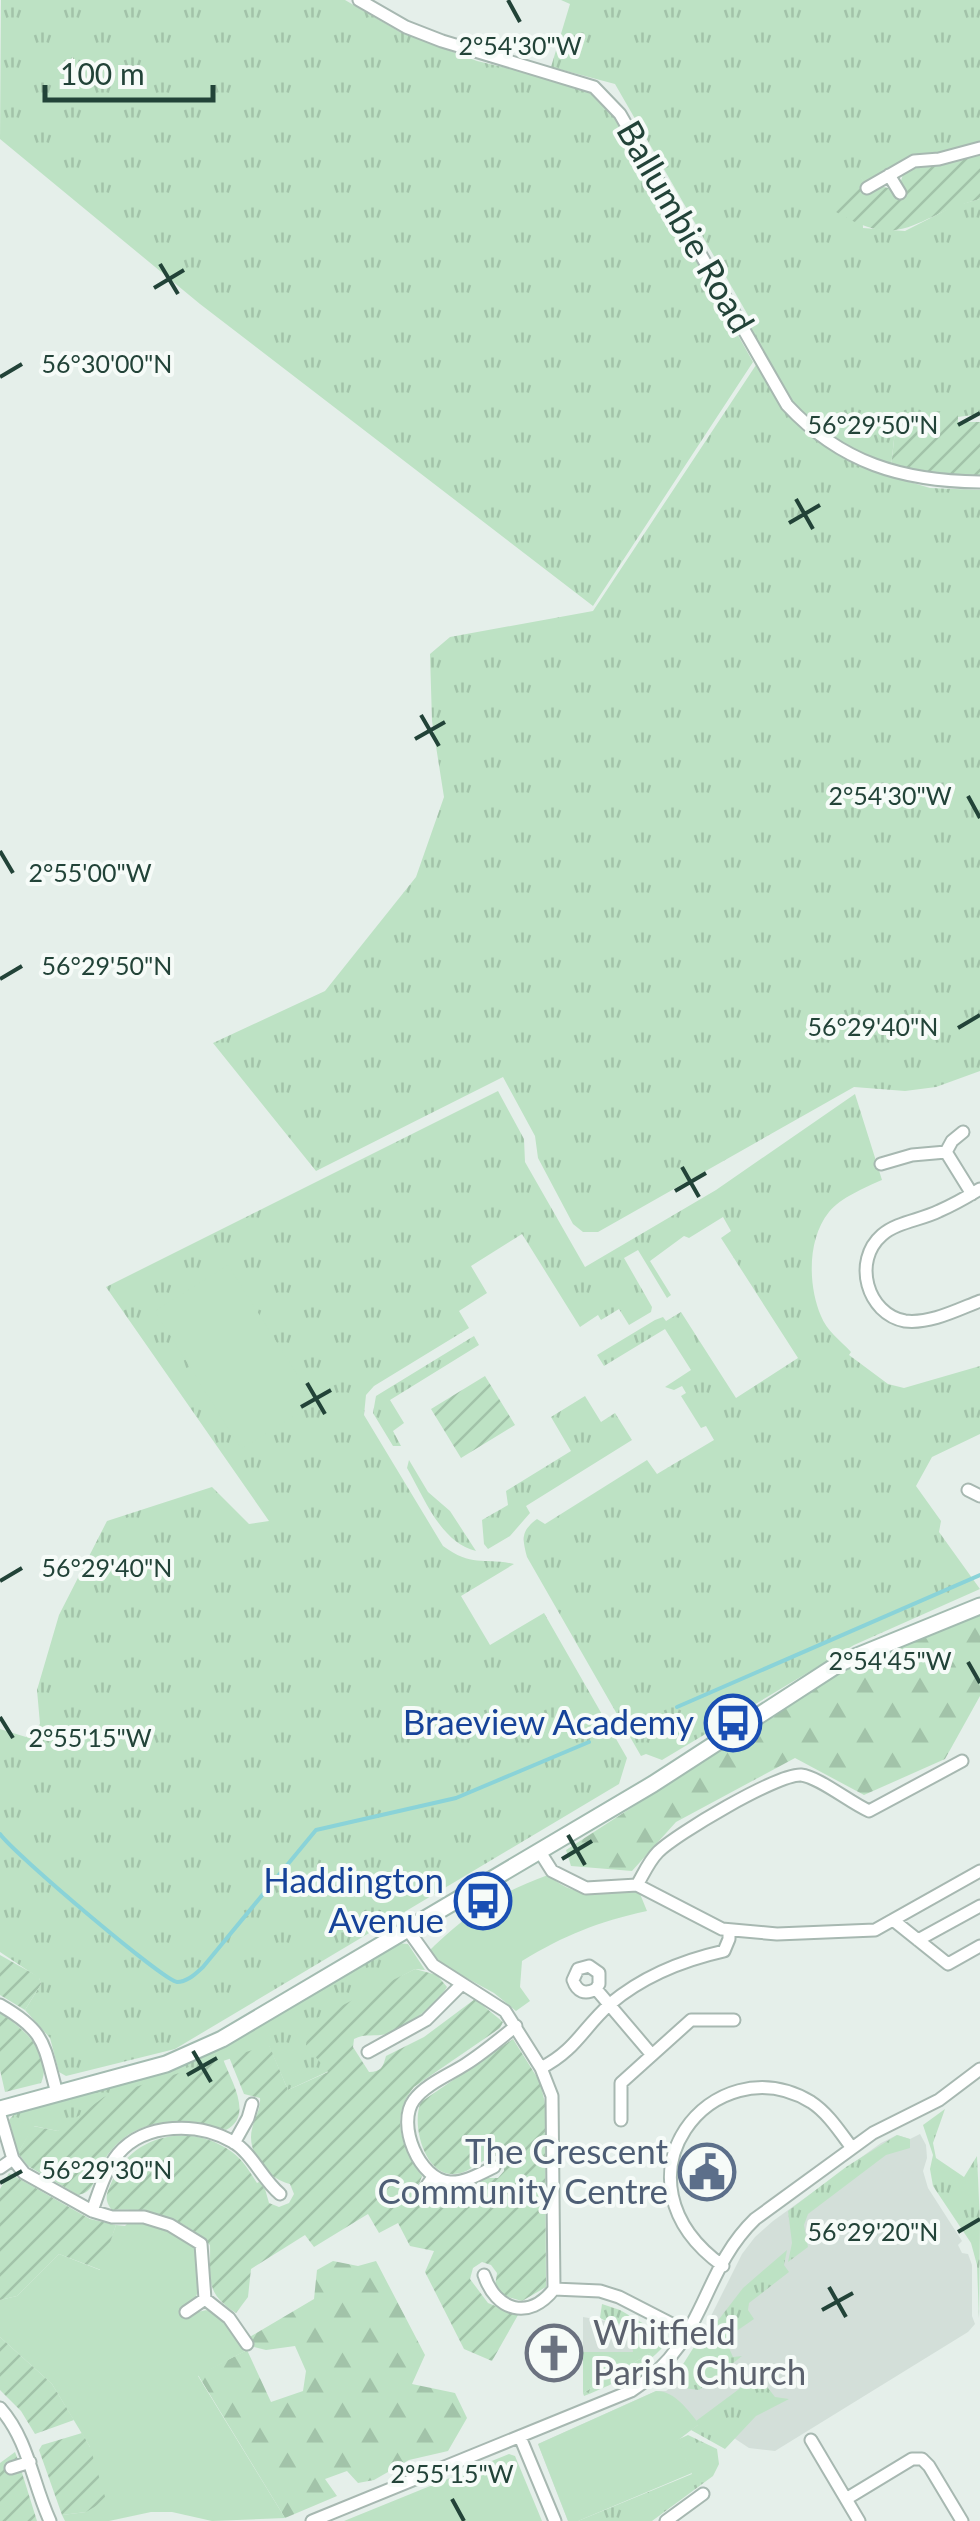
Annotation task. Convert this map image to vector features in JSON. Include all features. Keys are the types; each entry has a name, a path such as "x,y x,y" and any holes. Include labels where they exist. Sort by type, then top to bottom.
{"street":[{"name":"Ballumbie Road","path":"359,0 406,27 442,41 594,86 620,114 787,404 807,426 841,450 908,477 980,482"},
{"path":"867,188 914,161 980,148"},
{"path":"889,175 900,194"},
{"path":"946,1152 962,1132"},
{"path":"881,1164 912,1155 946,1152"},
{"path":"946,1152 976,1191 880,1236 870,1252 866,1282 882,1310 900,1320 932,1318 980,1302"},
{"path":"968,1490 980,1496"},
{"path":"246,2344 229,2318 205,2299 201,2244 144,2217 112,2217 92,2211 24,2172 12,2159 0,2112 166,2064 194,2052 653,1784 840,1663 980,1606"},
{"path":"637,1886 655,1854 682,1833 776,1781 798,1774 816,1779 869,1811 962,1762"},
{"path":"540,1852 552,1871 586,1888 637,1886 676,1903 701,1920 729,1930 777,1934 875,1930 980,1871"},
{"path":"918,1940 980,1906"},
{"path":"892,1920 948,1964 980,1946"},
{"path":"408,1930 433,1965 493,2001 516,2026 542,2068 552,2096 554,2289"},
{"path":"542,2068 566,2055 610,2005 645,1980 724,1950 730,1939 729,1930"},
{"path":"368,2052 426,2020 462,1984"},
{"path":"596,1989 652,2055"},
{"path":"0,2004 37,2030 57,2093"},
{"path":"621,2120 621,2084 691,2020 734,2020"},
{"path":"494,2167 460,2182 434,2177 424,2166 408,2133 407,2117 411,2103 422,2091 470,2062 516,2026"},
{"path":"312,2521 647,2382 670,2360 689,2333 739,2234 873,2133 939,2100 980,2069"},
{"path":"723,2266 689,2237 679,2222 670,2190 673,2154 680,2136 701,2111 736,2092 774,2088 813,2104 827,2115 852,2148"},
{"path":"234,2142 252,2104"},
{"path":"92,2211 108,2168 119,2153 148,2133 187,2129 234,2142 280,2194"},
{"path":"0,2168 12,2159"},
{"path":"423,2191 434,2177"},
{"path":"484,2275 494,2298 504,2304 523,2308 537,2304 554,2289 600,2291 620,2297 689,2333"},
{"path":"186,2312 205,2299"},
{"path":"0,2408 16,2428 50,2521"},
{"path":"520,2437 555,2521"},
{"path":"810,2440 859,2521"},
{"path":"846,2499 912,2459 922,2460 962,2521"},
{"path":"10,2468 30,2462"},
{"path":"666,2521 703,2494"}],"shaded area":[{"path":"920,2134 926,2145 923,2171 928,2188 962,2241 958,2245 962,2253 968,2254 972,2265 975,2324 968,2332 775,2451 749,2448 731,2436 691,2430 578,2521 568,2521 538,2444 656,2391 666,2391 682,2378 680,2369 755,2237 881,2143 897,2135 910,2139"},
{"path":"583,2317 629,2325 657,2342 583,2393"}],"green space":[{"path":"1,0 345,0 400,32 477,61 579,85 600,97 615,116 753,362 593,606 200,304 0,139"},
{"path":"561,0 980,0 980,142 937,154 865,184 861,178 863,228 905,231 954,206 980,199 980,414 958,417 958,412 897,412 890,476 930,488 980,490 980,1071 936,1087 905,1091 854,1087 598,1232 583,1232 573,1224 538,1158 535,1136 503,1077 316,1171 213,1043 325,991 416,877 444,797 432,721 430,654 450,637 593,611 758,362 749,317 615,84 551,67 570,4"},
{"path":"980,153 980,199 907,228 875,229 831,209 847,185 861,177 869,192 880,186 892,189 900,184 904,171"},
{"path":"958,411 958,422 980,422 980,477 938,477 891,468 897,412"},
{"path":"498,1091 524,1139 525,1162 585,1267 716,1190 855,1094 882,1180 840,1202 822,1223 812,1263 817,1304 826,1326 851,1352 849,1355 888,1384 904,1388 980,1366 980,1434 932,1457 916,1486 941,1521 939,1532 980,1589 854,1645 662,1760 641,1756 527,1557 525,1531 537,1519 545,1524 647,1460 657,1474 714,1440 706,1426 701,1428 681,1396 686,1393 682,1386 674,1390 665,1387 691,1370 665,1329 604,1366 597,1355 655,1320 663,1317 666,1321 681,1312 736,1398 798,1358 721,1238 731,1231 723,1217 689,1238 684,1236 650,1261 671,1295 667,1298 638,1250 624,1258 652,1307 651,1312 629,1325 619,1309 601,1320 598,1315 580,1327 522,1234 471,1266 487,1293 459,1311 469,1328 374,1386 366,1395 364,1415 443,1546 471,1560 514,1564 461,1596 490,1645 544,1613 627,1758 619,1784 175,2049 66,2076 59,2072 50,2038 25,2010 41,1984 39,1978 0,1952 0,1729 26,1737 40,1724 37,1690 59,1615 107,1521 212,1487 249,1524 269,1521 106,1287"},
{"path":"228,1265 315,1403 241,1449 155,1311"},
{"path":"474,1336 479,1345 390,1400 404,1423 393,1431 401,1446 393,1446 373,1413 376,1396"},
{"path":"485,1376 515,1425 461,1458 431,1409"},
{"path":"585,1396 601,1422 615,1413 632,1440 526,1506 530,1513 510,1536 488,1549 482,1520 508,1505 506,1491 571,1451 551,1417"},
{"path":"409,1460 428,1492 450,1511 476,1551 452,1538 434,1517 407,1468"},
{"path":"980,1614 980,1696 945,1759 864,1795 795,1758 676,1822 632,1871 571,1866 566,1850 843,1671"},
{"path":"548,1875 580,1892 638,1889 647,1911 582,1930 522,1961 520,1987 530,2001 516,2011 494,1993 435,1961 429,1951 471,1915 498,1897"},
{"path":"397,1943 408,1944 425,1970 415,1969 349,2004 329,2071 288,2090 269,2046 192,2071 58,2131 34,2126 18,2153 9,2120 17,2111 172,2068"},
{"path":"0,1955 39,1977 41,1984 25,2010 0,1995"},
{"path":"415,1969 437,1975 447,1987 428,2008 403,2026 387,2034 354,2039 353,2047 369,2072 379,2070 386,2056 424,2037 475,1999 503,2022 500,2028 414,2087 406,2098 401,2132 422,2176 417,2190 422,2197 435,2189 451,2191 479,2178 498,2178 504,2171 504,2162 496,2156 453,2174 434,2166 419,2134 421,2102 513,2039 540,2082 545,2103 546,2287 522,2301 501,2295 495,2286 497,2273 482,2262 473,2268 470,2279 488,2303 518,2315 492,2361 464,2349 425,2272 434,2251 410,2246 398,2223 379,2233 368,2214 314,2247 305,2235 251,2269 248,2297 236,2313 214,2291 210,2245 200,2236 165,2217 112,2210 107,2199 121,2165 134,2152 148,2143 181,2136 198,2137 232,2152 265,2189 269,2203 279,2207 289,2203 294,2194 290,2184 267,2171 252,2147 260,2098 244,2094 229,2057 269,2045 288,2090 328,2072 306,2045 309,2022"},
{"path":"0,2013 18,2026 40,2052 44,2072 41,2083 5,2092 0,2070"},
{"path":"223,2059 239,2107 234,2124 226,2130 190,2122 139,2129 112,2150 90,2188 78,2195 28,2166 18,2153 33,2126 58,2131 104,2097"},
{"path":"945,2109 933,2143 936,2158 964,2177 977,2156 979,2319 977,2265 971,2243 933,2186 930,2169 933,2155 923,2125"},
{"path":"897,2135 910,2139 910,2148 886,2155 808,2214 804,2225 808,2247 788,2262 792,2243 788,2211"},
{"path":"9,2173 90,2219 116,2225 101,2270 59,2254 17,2296 0,2300 0,2189"},
{"path":"129,2222 156,2226 196,2247 198,2291 189,2317 208,2310 216,2312 230,2324 247,2350 198,2376 285,2518 212,2521 172,2512 151,2512 109,2521 65,2521 62,2515 86,2512 90,2447 52,2384 0,2337 0,2300 17,2296 59,2254 100,2270 116,2225"},
{"path":"787,2250 784,2265 789,2272 749,2303 748,2310 754,2319 725,2339 733,2357 742,2356 699,2390 683,2388 677,2381 682,2377 680,2369 699,2339 703,2340 743,2288"},
{"path":"333,2261 358,2266 376,2261 425,2355 412,2384 455,2393 467,2418 448,2451 409,2460 374,2480 358,2483 347,2471 325,2479 337,2496 285,2518 198,2375 247,2350 271,2402 303,2391 306,2371 295,2346 266,2350 250,2346 248,2338 314,2299 317,2270"},
{"path":"602,2304 670,2339 631,2373 584,2396 583,2393 650,2353 629,2325 600,2318"},
{"path":"629,2325 648,2333 657,2342 650,2353 583,2393 583,2352 633,2352"},
{"path":"0,2337 52,2384 74,2420 35,2434 21,2411 0,2390"},
{"path":"758,2375 775,2397 789,2399 756,2416 725,2449 691,2430 698,2425 696,2421"},
{"path":"656,2391 675,2398 699,2424 678,2440 692,2473 578,2521 568,2521 538,2444"},
{"path":"82,2433 106,2500 86,2512 62,2515 39,2450 42,2445"},
{"path":"688,2435 717,2449 719,2464 713,2476 652,2521 578,2521 692,2474 677,2440"},
{"path":"15,2452 37,2521 0,2521 0,2463"},
{"path":"509,2454 515,2456 542,2521 344,2521"}],"waterway":[{"path":"677,1707 980,1575"},
{"path":"0,1834 119,1940 166,1976 181,1982 203,1967 316,1830 456,1798 589,1742"}],"place":[{"name":"Braeview Academy","path":"733,1723"},
{"name":"Haddington Avenue","path":"483,1901"},
{"name":"The Crescent Community Centre","path":"707,2172"},
{"name":"Whitfield Parish Church","path":"554,2353"}]}
